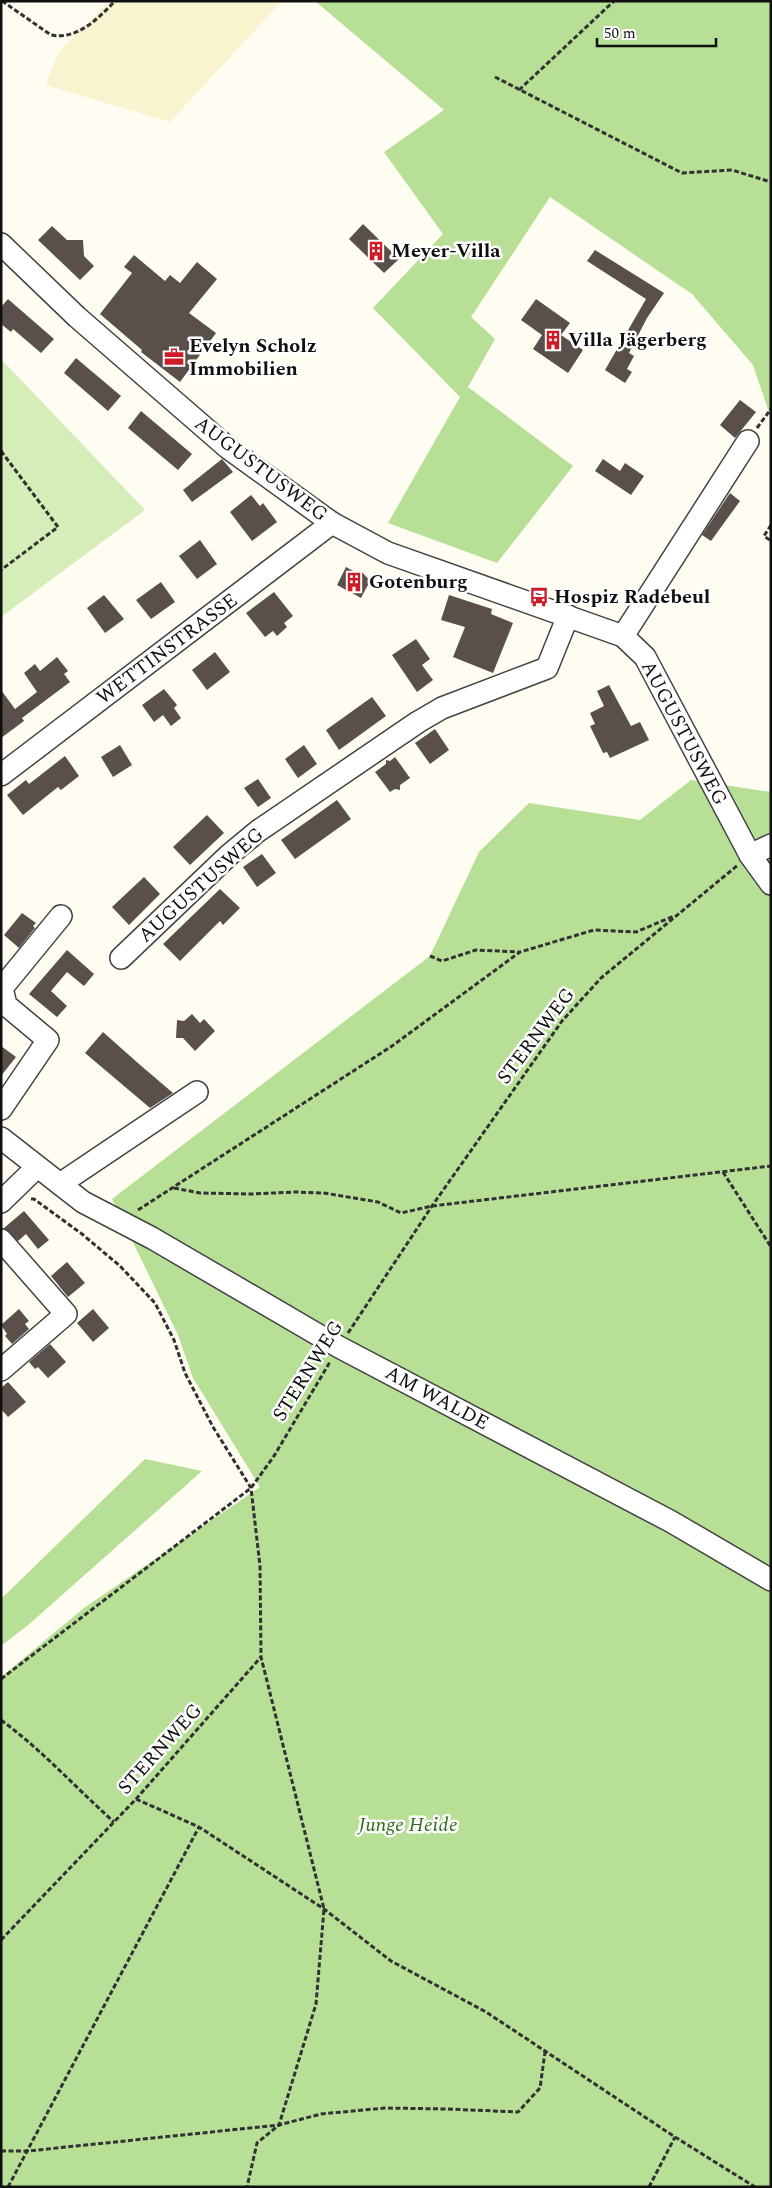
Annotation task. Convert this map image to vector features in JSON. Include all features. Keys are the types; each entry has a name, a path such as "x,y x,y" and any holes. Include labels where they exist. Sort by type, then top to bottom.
{"street":[{"name":"AUGUSTUSWEG","path":"1,244 77,316 228,448 332,523 388,553 623,636 646,657 750,855 771,884"},
{"path":"623,636 728,477 748,440"},
{"name":"WETTINSTRASSE","path":"1,775 332,523"},
{"name":"AUGUSTUSWEG","path":"121,958 229,855 258,831 394,738 442,708 547,668 568,616"},
{"path":"750,855 771,845"},
{"path":"1,1109 48,1040 6,1005 2,988 61,916"},
{"path":"60,1184 197,1092"},
{"name":"AM WALDE","path":"1,1138 83,1202 339,1347 670,1521 771,1580"},
{"path":"4,1200 38,1167"},
{"path":"1,1240 66,1314 1,1370"}],"path":[{"path":"2,1 51,35 60,37 76,33 95,21 115,1"},
{"path":"519,90 614,1"},
{"path":"495,77 682,173 732,170 771,182"},
{"path":"748,440 771,409"},
{"path":"1,451 3,457 58,527 1,570"},
{"path":"771,525 764,536 771,541"},
{"name":"STERNWEG","path":"1,1679 251,1488 274,1456 339,1347 432,1206 562,1021 601,978 750,855"},
{"path":"430,956 442,961 476,950 520,952 594,930 636,932 677,915"},
{"path":"113,1218 174,1188 392,1046 520,952"},
{"path":"174,1188 200,1193 295,1192 324,1194 378,1202 401,1213 432,1206 771,1166"},
{"path":"723,1172 771,1247"},
{"path":"4,1200 34,1199 82,1234 120,1266 155,1303 174,1340 186,1373 213,1427 251,1488 260,1566 261,1657 324,1909 316,2004 279,2125 257,2143 247,2187"},
{"name":"STERNWEG","path":"1,1940 136,1799 261,1657"},
{"path":"1,1720 50,1760 82,1794 114,1822"},
{"path":"136,1799 199,1827 324,1909 391,1961 486,2012 675,2137 756,2187"},
{"path":"8,2187 199,1827"},
{"path":"1,2151 28,2151 279,2125 321,2114 385,2108 518,2112 540,2088 545,2052"},
{"path":"649,2187 675,2137"}],"shaded area":[{"path":"109,1 282,1 170,122 46,85 58,53"}],"green space":[{"path":"315,1 771,1 771,418 753,365 692,294 550,197 471,317 495,339 468,387 573,466 497,563 388,523 460,397 373,308 443,234 384,152 444,110"},
{"path":"1,359 145,510 1,617"},
{"name":"Junge Heide","path":"691,780 771,792 771,2187 1,2187 1,1677 84,1608 260,1487 193,1378 178,1335 112,1199 430,956 479,852 529,803 640,820"},
{"path":"145,1459 202,1471 27,1626 1,1646 1,1599"}],"building":[{"name":"Meyer-Villa","path":"363,224 399,259 384,273 349,239"},
{"path":"52,226 67,240 83,240 84,256 94,266 80,280 38,240"},
{"path":"595,250 664,293 647,318 629,353 634,356 627,369 632,372 625,383 605,370 646,299 587,261"},
{"path":"134,255 165,281 170,275 180,283 197,262 217,279 189,313 216,333 180,382 141,352 142,350 100,314 132,273 124,267"},
{"path":"8,299 54,339 41,353 13,329 11,332 1,324 1,307"},
{"name":"Villa Jägerberg","path":"536,299 570,323 561,335 583,350 568,373 533,349 542,335 521,320"},
{"path":"76,358 121,396 108,411 64,373"},
{"path":"740,400 756,412 735,438 720,425"},
{"path":"141,411 192,454 178,470 128,428"},
{"path":"222,459 233,472 192,502 183,490"},
{"path":"603,459 620,471 625,463 644,476 631,495 595,471"},
{"path":"730,493 740,501 711,541 702,535"},
{"path":"251,495 260,506 263,503 277,522 252,541 230,512"},
{"path":"200,540 217,564 197,579 179,556"},
{"name":"Gotenburg","path":"346,567 353,571 361,571 370,581 361,598 337,585"},
{"path":"161,582 175,602 151,619 136,600"},
{"path":"274,592 293,616 284,623 287,627 277,636 273,631 265,637 246,613"},
{"path":"104,595 124,619 105,633 87,608"},
{"path":"449,595 492,609 491,614 513,623 493,673 453,657 465,627 441,620"},
{"path":"416,639 430,659 422,665 433,680 417,692 392,655"},
{"path":"215,652 230,672 207,690 192,670"},
{"path":"57,657 68,671 64,674 70,682 22,718 24,721 1,738 1,690 15,709 37,692 24,673 35,664 40,671"},
{"path":"609,685 631,726 640,722 649,740 610,758 607,752 603,753 590,726 595,724 590,713 604,706 597,691"},
{"path":"164,689 177,705 174,708 181,718 171,726 163,715 154,722 142,705"},
{"path":"372,697 386,716 339,750 326,730"},
{"path":"435,729 449,750 430,764 415,743"},
{"path":"120,745 132,765 113,777 101,757"},
{"path":"304,745 317,764 298,778 285,759"},
{"path":"65,756 79,776 61,790 58,787 23,815 7,795 26,780 29,784"},
{"path":"395,757 410,778 400,785 400,790 395,789 390,792 375,772 386,764 386,760 390,761"},
{"path":"258,779 271,798 258,807 244,788"},
{"path":"337,800 351,819 295,859 281,840"},
{"path":"207,815 224,833 190,865 173,847"},
{"path":"262,854 276,873 257,887 243,867"},
{"path":"144,877 160,894 129,925 112,907"},
{"path":"220,889 240,908 223,925 220,921 180,961 163,944"},
{"path":"22,913 36,923 33,926 35,928 19,948 4,935"},
{"path":"67,950 94,974 84,986 67,972 51,991 67,1006 57,1017 29,994"},
{"path":"192,1014 200,1023 204,1019 215,1031 195,1051 183,1038 176,1038 177,1020 184,1021"},
{"path":"103,1032 173,1093 150,1108 85,1053"},
{"path":"1,1046 16,1057 1,1076"},
{"path":"24,1211 49,1240 38,1249 26,1234 18,1241 4,1228"},
{"path":"67,1262 85,1283 68,1297 51,1276"},
{"path":"19,1309 29,1321 25,1324 29,1329 12,1344 5,1336 7,1334 1,1325"},
{"path":"93,1309 109,1328 93,1342 77,1323"},
{"path":"50,1344 66,1362 48,1378 38,1367 35,1369 29,1362"},
{"path":"8,1382 26,1402 8,1417 1,1409 1,1388"}],"place":[{"name":"Meyer-Villa","path":"376,251"},
{"name":"Villa Jägerberg","path":"553,340"},
{"name":"Evelyn Scholz Immobilien","path":"174,357"},
{"name":"Gotenburg","path":"354,582"},
{"name":"Hospiz Radebeul","path":"539,597"}]}
